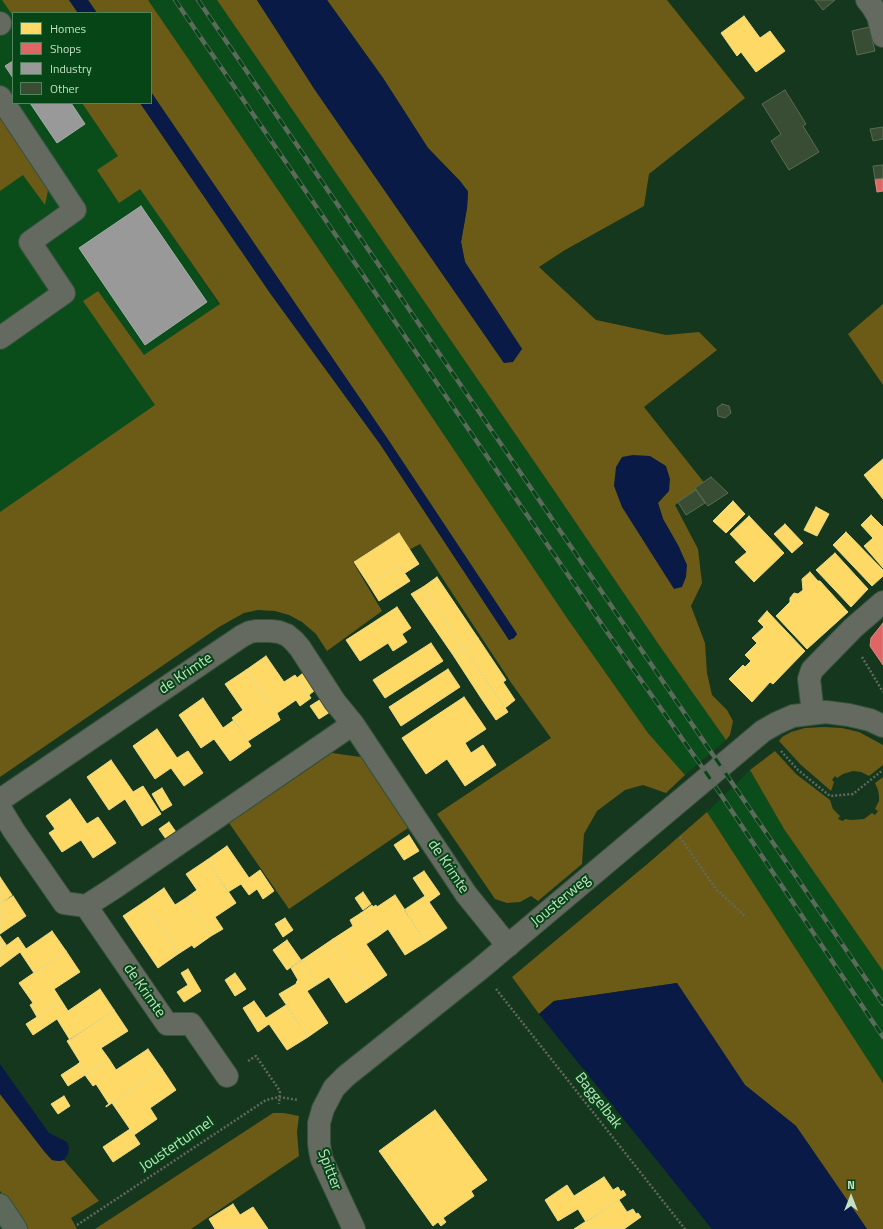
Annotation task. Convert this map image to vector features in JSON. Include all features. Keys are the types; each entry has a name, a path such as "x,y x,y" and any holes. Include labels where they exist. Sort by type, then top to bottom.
{"street":[{"path":"867,0 878,16 883,36"},
{"path":"0,98 75,210 30,242 64,294 0,338"},
{"path":"813,713 809,686 810,675 817,664 846,635 883,602"},
{"name":"de Krimte","path":"0,800 250,632 263,630 279,632 287,635 300,648 336,702 353,724 466,894 508,946"},
{"name":"Jousterweg","path":"323,1109 334,1088 346,1076 508,946 763,731 793,716 826,712 870,720 883,726"},
{"path":"0,808 14,831 64,903 86,906 353,724"},
{"name":"de Krimte","path":"86,906 167,1024 191,1024 227,1076"},
{"name":"Spitter","path":"323,1109 318,1132 322,1160 354,1229"}],"path":[{"path":"846,635 853,642 883,692"},
{"path":"777,747 798,770 830,796 854,794 883,770"},
{"path":"677,832 716,889 745,916"},
{"name":"Baggelbak","path":"494,986 685,1229"},
{"path":"246,1063 256,1056 280,1091 279,1104"},
{"name":"Joustertunnel","path":"77,1225 266,1100 279,1097 295,1099"}],"shaded area":[{"path":"0,0 11,0 13,12 12,104 83,104 338,479 0,710"},
{"path":"2,0 69,0 77,12 12,12 12,15"},
{"path":"88,0 148,0 354,301 567,618 648,733 685,775 666,793 643,785 625,790 597,811 584,834 582,864 538,901 531,896 520,902 507,903 495,899 437,814 551,738 512,684 420,544 407,551 397,534 353,562 382,611 327,651 316,634 302,622 289,615 275,611 258,610 244,613 219,627 0,777 0,512 155,405 83,301 98,291 144,355 220,304 140,189 119,203 97,170 118,156 83,104 141,104 270,293 380,444 509,640 514,638 517,634 387,438 152,93 152,12 96,12"},
{"path":"148,0 217,0 659,645 726,740 685,775 648,733 567,618 354,301"},
{"path":"217,0 257,0 315,90 504,363 522,349 465,262 461,242 467,208 468,191 428,148 383,78 327,0 667,0 745,98 649,174 644,206 565,250 539,267 596,320 666,335 699,332 717,350 644,407 706,485 675,505 698,549 702,583 691,606 705,643 707,673 712,695 727,710 733,721 730,735 726,740 659,645","holes":["616,467 658,503 663,519 679,547"]},
{"path":"0,115 49,186 45,205 23,175 0,191"},
{"path":"883,304 883,385 848,334"},
{"path":"805,728 842,728 859,732 883,745 883,765 869,776 861,772 853,771 843,774 837,778 835,776 832,780 834,782 831,791 800,764 779,741 782,737 791,732"},
{"path":"775,751 796,774 830,800 833,809 840,816 838,819 843,821 845,819 864,819 872,813 875,815 878,811 875,809 879,801 879,796 875,783 883,777 883,971 784,829 750,770"},
{"path":"332,753 361,757 408,828 289,909 229,823"},
{"path":"750,770 784,829 883,971 883,1083 707,812"},
{"path":"707,812 883,1083 883,1229 867,1229 796,1126 745,1085 677,983 554,1001 539,1014 512,977"},
{"path":"0,1094 52,1160 64,1160 99,1201 71,1218 77,1229 27,1229 0,1191"},
{"path":"273,1113 284,1113 299,1116 297,1132 299,1156 191,1229 95,1229"}],"water":[{"path":"69,0 88,0 96,12 77,12"},
{"path":"257,0 327,0 383,78 428,148 460,181 468,192 467,208 461,242 465,262 522,349 513,362 504,363 315,90"},
{"path":"152,93 387,438 517,634 514,638 509,640 380,444 270,293 141,104 152,104"},
{"path":"633,455 650,456 666,466 670,479 669,491 658,503 663,519 679,547 687,565 686,577 682,587 674,589 622,507 614,486 616,467 622,457"},
{"path":"677,983 745,1085 796,1126 867,1229 712,1229 539,1014 554,1001"},
{"path":"0,1064 49,1133 67,1142 69,1148 68,1154 64,1160 52,1160 0,1094"}],"building: Homes":[{"path":"744,16 760,38 770,31 785,51 756,72 741,52 737,56 721,33"},
{"path":"883,459 883,499 864,475"},
{"path":"733,501 745,514 726,533 713,521"},
{"path":"816,507 829,514 817,536 804,530"},
{"path":"871,515 883,527 883,568 864,546 873,538 861,525"},
{"path":"749,516 784,553 754,582 735,562 747,552 730,534"},
{"path":"785,524 803,543 792,553 774,534"},
{"path":"846,532 883,570 883,576 872,586 833,545"},
{"path":"399,533 419,564 405,573 399,565 369,585 354,562"},
{"path":"835,553 868,589 851,607 816,570"},
{"path":"399,565 410,581 379,601 369,585"},
{"path":"810,572 848,612 807,649 776,616 790,602 790,598 794,593 798,594 803,590 802,579"},
{"path":"437,577 478,638 464,648 423,587"},
{"path":"423,587 464,648 453,655 411,594"},
{"path":"397,607 411,628 402,634 407,642 393,651 388,643 360,661 346,640"},
{"path":"767,611 805,651 773,684 770,682 752,702 729,679 743,665 745,667 751,661 745,655 757,643 752,638 764,627 758,621"},
{"path":"478,638 506,680 503,682 515,700 505,708 464,648"},
{"path":"431,643 443,661 385,698 373,680"},
{"path":"464,648 493,690 481,698 453,655"},
{"path":"266,656 284,682 295,675 311,698 300,706 296,700 277,713 280,720 246,670"},
{"path":"448,669 460,687 401,726 389,707"},
{"path":"246,670 280,720 248,741 232,718 243,710 225,684"},
{"path":"303,673 315,690 309,695 297,678"},
{"path":"493,690 508,712 496,720 481,698"},
{"path":"464,697 486,729 465,743 471,753 483,745 496,765 465,786 447,759 426,774 402,738"},
{"path":"203,698 223,728 234,720 251,746 230,761 214,739 201,748 179,715"},
{"path":"321,699 330,712 319,719 310,706"},
{"path":"157,729 177,758 188,751 203,773 184,786 171,768 155,779 133,746"},
{"path":"111,760 133,792 143,786 161,814 142,826 125,799 109,810 87,777"},
{"path":"162,788 172,805 162,811 152,794"},
{"path":"70,799 87,824 98,817 116,843 93,858 81,840 62,852 49,833 55,829 46,816"},
{"path":"169,822 176,832 166,839 159,829"},
{"path":"409,835 419,851 404,860 394,845"},
{"path":"227,846 249,878 260,870 274,891 263,899 257,889 249,895 241,884 228,892 207,860"},
{"path":"207,860 236,903 215,917 223,929 211,936 186,898 197,890 186,874"},
{"path":"424,871 440,894 429,902 447,928 426,942 404,910 425,896 413,878"},
{"path":"0,877 12,895 0,904"},
{"path":"164,888 175,905 186,898 211,936 194,948 192,945 178,954 144,902"},
{"path":"363,892 371,904 363,910 355,898"},
{"path":"395,895 426,942 405,955 388,929 377,937 361,913 372,905 373,907 376,905 377,907"},
{"path":"13,896 26,916 0,934 0,904"},
{"path":"144,902 178,954 158,968 123,916"},
{"path":"361,913 377,937 366,944 387,975 367,989 333,939 353,926 350,920"},
{"path":"285,918 293,930 283,937 275,924"},
{"path":"52,931 66,951 34,973 20,952 0,967 0,950 18,937 26,949"},
{"path":"0,936 7,946 0,950"},
{"path":"333,939 367,989 346,1003 329,977 318,984 302,960"},
{"path":"287,940 301,960 287,970 273,950"},
{"path":"66,951 80,972 54,989 61,1000 37,1017 30,1005 33,1003 19,983"},
{"path":"302,960 318,984 307,991 328,1023 308,1037 279,994 296,984 298,980 291,968"},
{"path":"188,969 201,991 184,1002 177,992 188,985 181,973"},
{"path":"235,973 246,989 235,996 225,980"},
{"path":"100,989 114,1010 70,1040 57,1019 45,1027 37,1017 61,1000 68,1011"},
{"path":"254,1001 266,1018 286,1005 308,1037 287,1050 269,1024 258,1032 243,1008"},
{"path":"114,1010 128,1031 101,1048 109,1059 85,1075 78,1064 80,1062 67,1041"},
{"path":"37,1017 45,1027 33,1035 26,1024"},
{"path":"148,1049 162,1069 106,1107 109,1104 96,1084 93,1086 85,1075 109,1059 116,1070"},
{"path":"78,1064 85,1075 68,1086 61,1075"},
{"path":"162,1069 176,1090 150,1108 157,1119 134,1135 112,1103"},
{"path":"64,1096 70,1106 58,1114 51,1104"},
{"path":"435,1110 487,1180 471,1191 474,1196 443,1218 446,1222 441,1226 438,1222 433,1226 379,1151"},
{"path":"130,1129 140,1144 113,1162 103,1147"},
{"path":"604,1177 613,1190 618,1187 621,1192 623,1190 626,1195 586,1222 578,1209 558,1221 545,1200 567,1185 574,1196"},
{"path":"619,1200 627,1212 633,1209 636,1214 638,1213 641,1217 624,1229 574,1229"},
{"path":"233,1204 240,1215 253,1207 268,1229 215,1229 209,1219"}],"building: Shops":[{"path":"883,178 883,191 877,192 875,179"},
{"path":"883,623 883,665 870,646 871,638"}],"building: Industry":[{"path":"12,62 12,76 5,66"},
{"path":"31,104 72,104 85,124 57,143"},
{"path":"141,206 207,302 145,345 79,248"}],"building: Other":[{"path":"815,0 835,0 823,10"},
{"path":"869,27 875,51 857,55 852,31"},
{"path":"785,90 806,124 803,126 819,152 789,170 771,141 781,134 762,104"},
{"path":"883,127 883,139 873,141 870,129"},
{"path":"883,165 883,178 875,179 873,166"},
{"path":"722,404 729,406 731,413 725,418 718,416 717,408"},
{"path":"711,477 728,493 708,506 695,488"},
{"path":"696,490 705,503 686,515 678,502"}],"railway":[{"path":"175,0 605,629 709,777 883,1037"},
{"path":"198,0 883,1004"}]}
